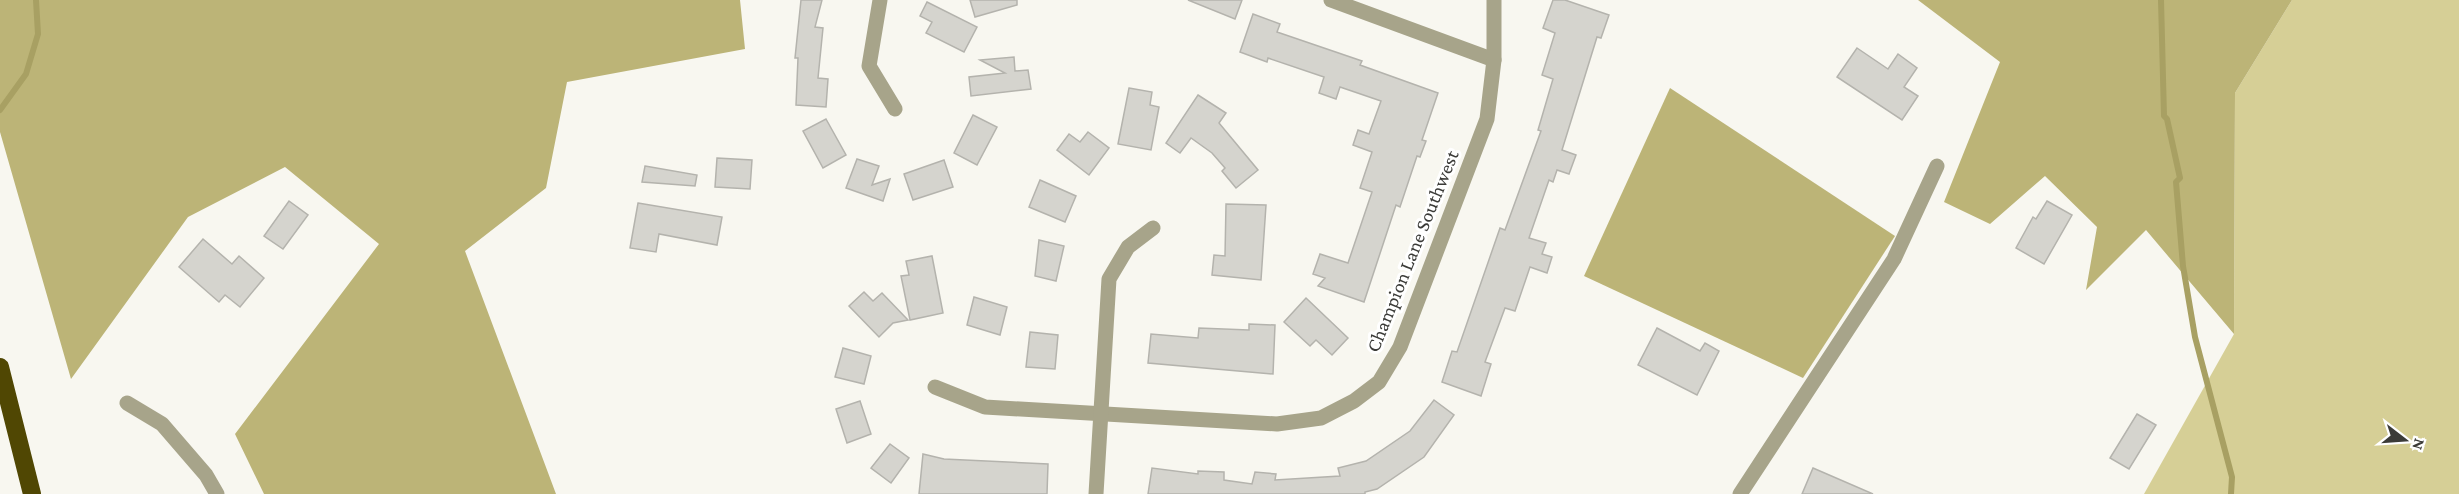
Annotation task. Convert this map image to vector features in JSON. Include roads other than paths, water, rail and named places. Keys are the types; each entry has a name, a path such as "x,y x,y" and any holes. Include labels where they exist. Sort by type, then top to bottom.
{"highway":[{"path":"0,367 32,494"}],"street":[{"path":"880,0 869,66 896,109"},
{"path":"1331,0 1494,60"},
{"name":"Champion Lane Southwest","path":"935,387 985,407 1277,424 1321,418 1354,402 1379,382 1400,346 1487,119 1494,60 1494,0"},
{"path":"1740,494 1894,259 1937,166"},
{"path":"1096,494 1108,279 1128,247 1153,228"},
{"path":"127,403 162,424 206,474 217,494"}],"waterway":[{"path":"0,110 26,74 38,34 36,0"},
{"path":"2161,0 2164,116 2167,119 2180,178 2176,182 2183,266 2195,337 2232,477 2231,494"}]}
